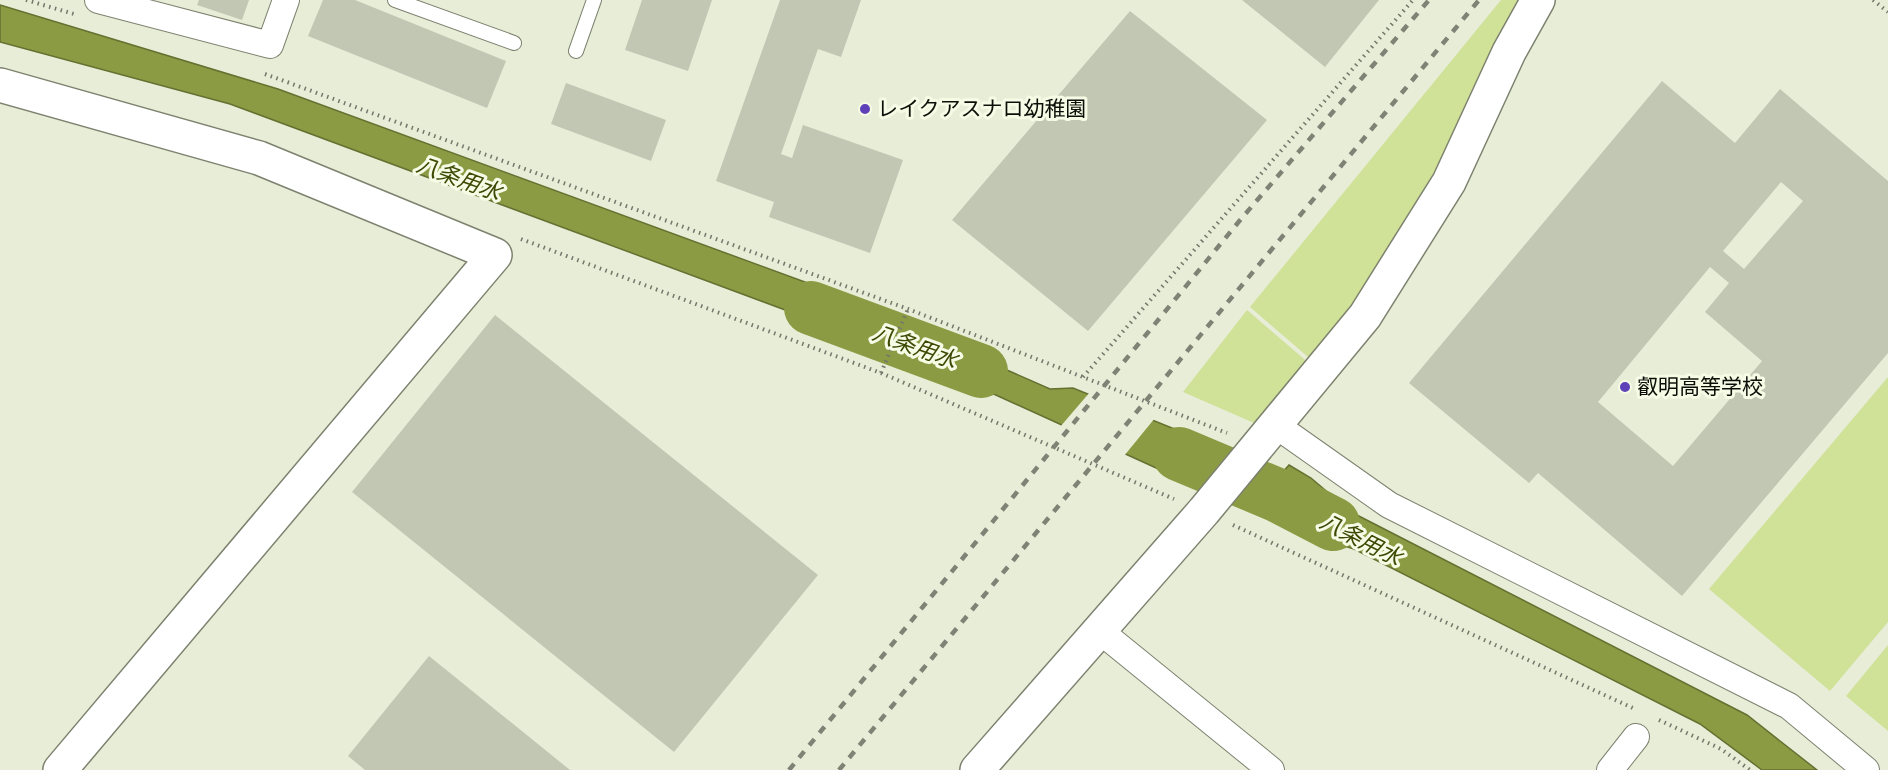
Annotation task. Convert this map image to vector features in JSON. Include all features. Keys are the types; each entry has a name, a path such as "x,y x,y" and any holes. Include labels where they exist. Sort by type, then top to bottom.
{"street":[{"path":"106,6 270,45 286,0"},
{"path":"978,770 1204,512 1365,316 1449,182 1509,52 1538,0"},
{"path":"0,85 260,158 495,255 60,770"},
{"path":"1264,441 1789,706 1866,770"},
{"path":"1100,631 1271,770"},
{"path":"1610,770 1636,737"}],"lane":[{"path":"395,0 514,43"},
{"path":"576,51 594,0"}],"path":[{"path":"26,0 106,6"},
{"path":"1083,376 1413,0"},
{"path":"1873,0 1888,12"},
{"path":"259,73 1264,441"},
{"path":"495,255 515,236 881,373 1204,512 1634,709"},
{"path":"881,373 908,309"},
{"path":"1656,719 1721,749 1750,770"}],"shaded area":[{"path":"1501,0 1524,0 1428,194 1315,363 1250,307"},
{"path":"1247,310 1311,365 1261,426 1183,392"},
{"path":"1888,377 1888,622 1830,691 1709,589"},
{"path":"1888,645 1888,731 1846,696"}],"water":[{"path":"0,5 278,89 824,289 888,315 877,344 230,104 0,42"},
{"path":"916,330 1050,389 1073,388 1234,453 1198,487 908,355"},
{"path":"1289,465 1311,478 1351,512 1747,715 1817,770 1762,770 1700,724 1354,549 1294,530 1254,504"}],"pier":[{"path":"1090,392 1155,418 1124,456 1060,427"}],"building":[{"path":"199,0 249,0 242,20 197,5"},
{"path":"323,0 355,0 506,61 487,108 308,36"},
{"path":"642,0 712,0 688,71 625,50"},
{"path":"780,0 861,0 841,57 818,49 781,154 792,158 803,125 903,160 870,253 769,217 774,202 716,181"},
{"path":"1242,0 1379,0 1325,67"},
{"path":"1130,11 1267,120 1088,331 952,220"},
{"path":"1662,81 1735,143 1780,89 1888,181 1888,353 1682,596 1538,473 1529,483 1409,383","holes":["1781,182 1803,201 1744,269 1723,251","1710,267 1729,283 1705,312 1762,361 1673,466 1598,402"]},
{"path":"566,83 666,120 651,161 551,124"},
{"path":"495,315 818,575 674,752 352,492"},
{"path":"429,656 570,770 365,770 348,756"}],"waterway":[{"name":"八条用水","path":"811,308 981,371"},
{"name":"八条用水","path":"1179,454 1277,495 1333,524"}],"railway":[{"path":"789,770 1241,219 1429,0"},
{"path":"839,770 1479,0"}],"place":[{"name":"レイクアスナロ幼稚園","path":"865,109"},
{"name":"叡明高等学校","path":"1625,387"}]}
